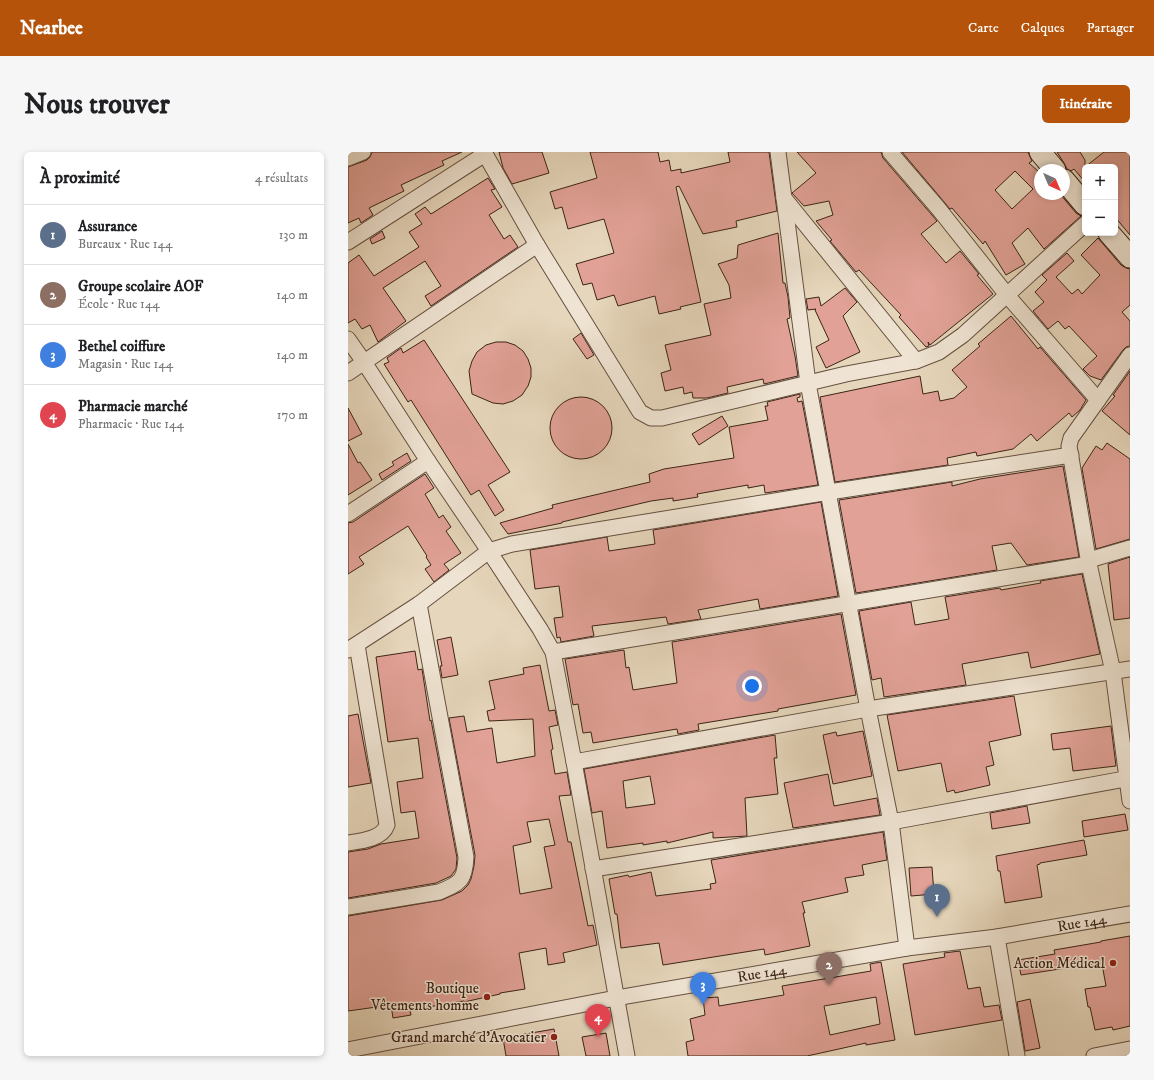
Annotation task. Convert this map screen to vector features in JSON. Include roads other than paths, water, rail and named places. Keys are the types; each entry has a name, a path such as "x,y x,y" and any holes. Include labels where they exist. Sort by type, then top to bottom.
{"street":[{"path":"348,158 363,152"},
{"path":"778,152 808,384 890,822 908,948"},
{"path":"890,152 938,208 1007,295 1098,400"},
{"path":"1040,152 1051,164"},
{"path":"348,242 484,153 537,245 640,412 651,418 662,418 808,384 916,361 939,352 964,335 1082,227"},
{"path":"1070,187 1082,201"},
{"path":"784,198 916,361"},
{"path":"1112,236 1130,257"},
{"path":"348,373 537,245"},
{"path":"348,339 489,551 540,629 553,652 627,1056"},
{"path":"1130,355 1069,442 1089,562 1113,672 1130,801"},
{"path":"348,843 364,841 378,836 385,831 387,825 353,647 419,604 489,551 518,543 829,492 1071,455"},
{"path":"348,514 428,461"},
{"path":"553,652 1089,562 1130,548"},
{"path":"348,907 439,892 452,887 459,881 465,872 466,857 419,604"},
{"path":"574,762 868,709 1130,669"},
{"path":"593,869 890,822 1128,778"},
{"name":"Rue 144","path":"348,1050 616,998 908,948 997,937 1130,914"},
{"path":"997,937 1017,1056"},
{"path":"1094,1056 1130,1048"}],"place":[{"name":"Assurance","path":"937,917"},
{"name":"Action Médical","path":"1113,963"},
{"name":"Groupe scolaire AOF","path":"829,985"},
{"name":"Boutique Vêtements homme","path":"487,997"},
{"name":"Bethel coiffure","path":"703,1005"},
{"name":"Grand marché d’Avocatier","path":"554,1037"},
{"name":"Pharmacie marché","path":"598,1037"}]}
